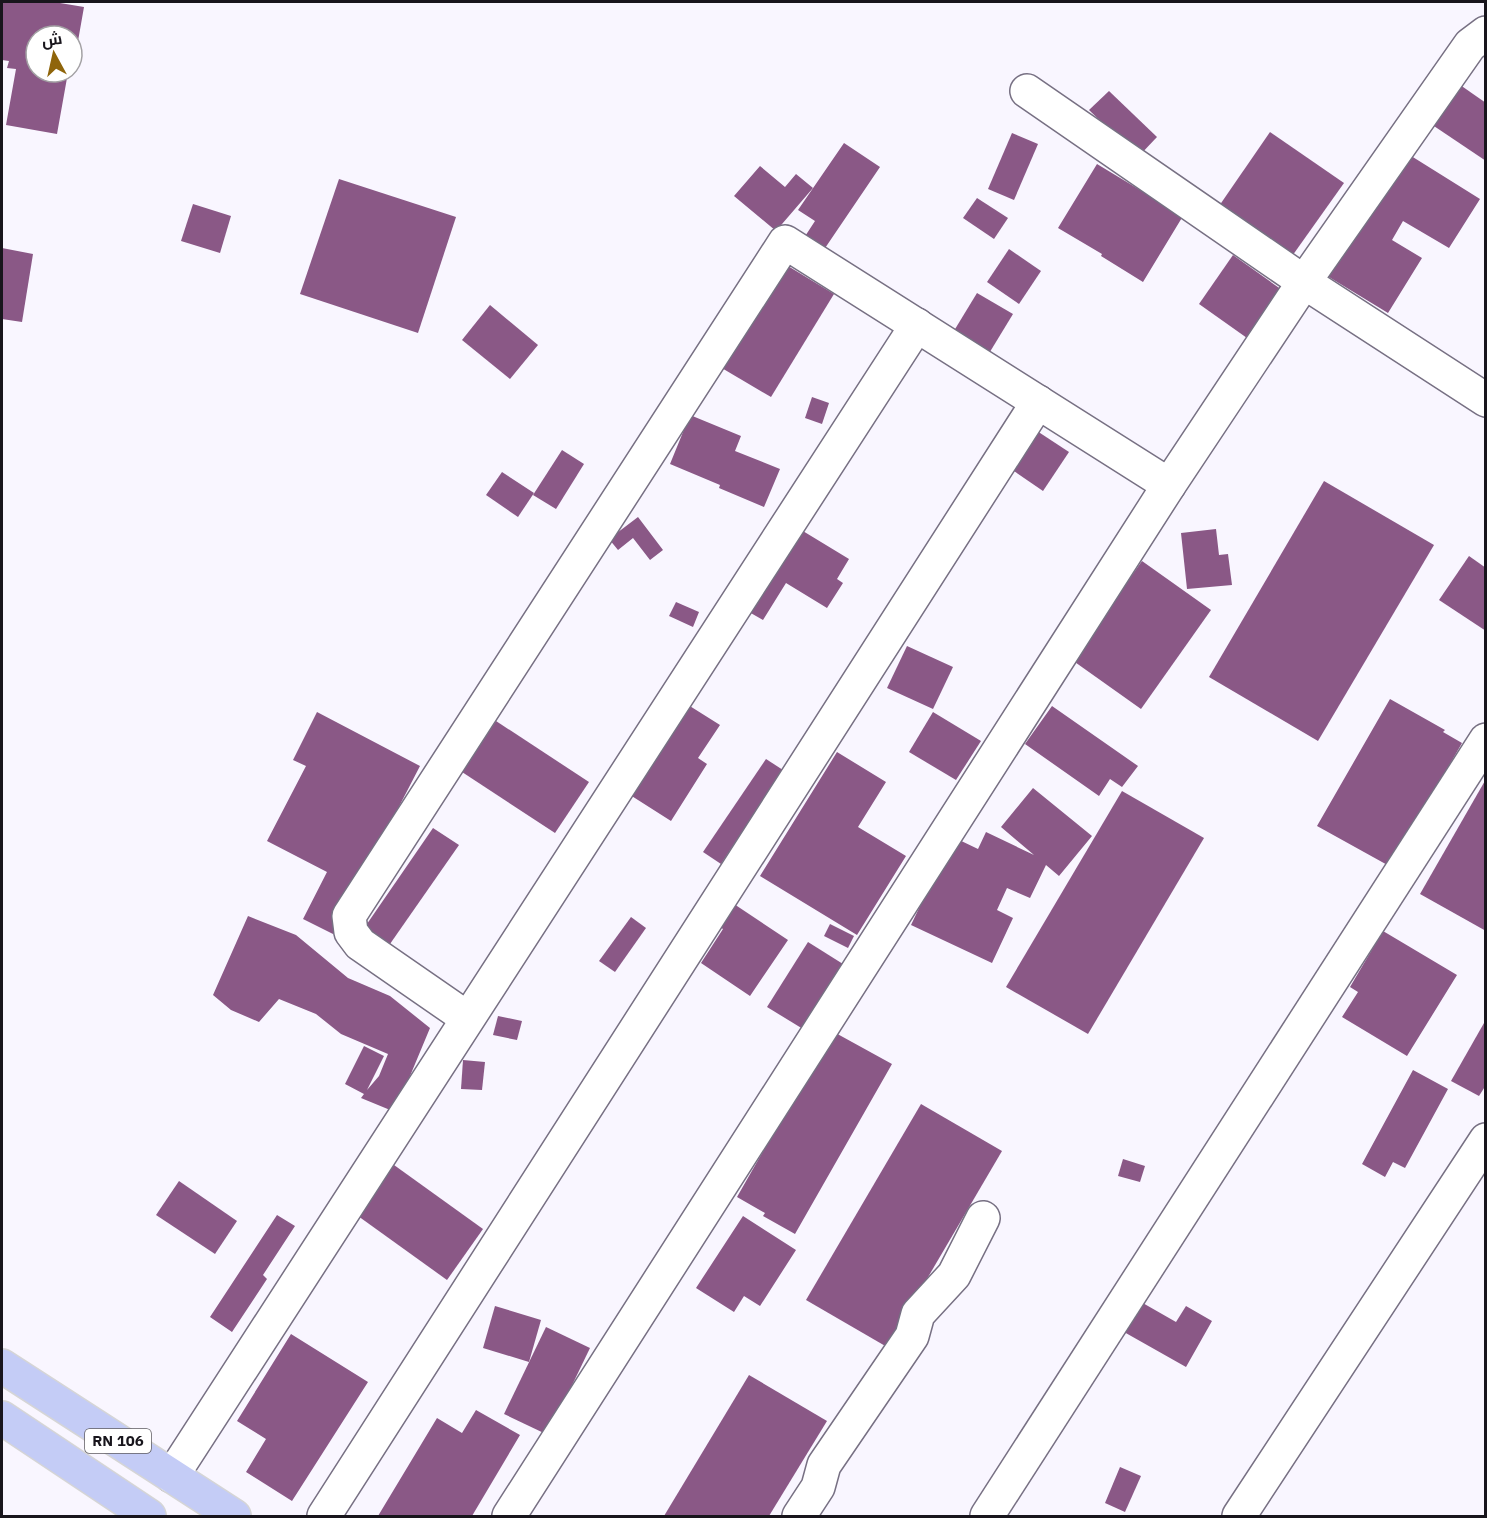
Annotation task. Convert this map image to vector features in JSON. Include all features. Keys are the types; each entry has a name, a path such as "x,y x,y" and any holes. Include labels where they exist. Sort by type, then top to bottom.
{"main road":[{"name":"RN 106","path":"2,1366 234,1516"},
{"name":"RN 106","path":"2,1418 149,1516"}],"street":[{"path":"509,1516 1169,485 1304,282 1470,45 1485,33"},
{"path":"1027,91 1304,282 1485,400"},
{"path":"467,1018 360,944 351,932 349,916 785,242 1169,485"},
{"path":"172,1476 917,326"},
{"path":"324,1516 1038,402"},
{"path":"987,1516 1485,740"},
{"path":"1239,1516 1485,1140"},
{"path":"799,1516 818,1487 824,1465 912,1336 918,1314 954,1275 983,1218"}],"building":[{"path":"2,2 54,2 84,7 81,24 24,24 24,84 66,84 57,134 6,125 16,69 7,68 9,61 2,60"},
{"path":"1453,80 1486,103 1486,161 1425,120"},
{"path":"1109,91 1157,137 1138,157 1089,110"},
{"path":"1270,132 1344,183 1290,259 1217,209"},
{"path":"1012,133 1038,144 1014,200 988,189"},
{"path":"844,143 880,167 819,257 800,244 815,221 798,210"},
{"path":"1400,149 1480,199 1449,248 1403,221 1392,240 1422,258 1388,313 1324,274"},
{"path":"1097,164 1183,216 1143,282 1058,228"},
{"path":"760,166 785,187 796,174 813,188 776,231 734,196"},
{"path":"339,179 456,217 418,333 300,294"},
{"path":"977,198 1008,218 994,239 963,218"},
{"path":"193,204 231,216 220,253 181,241"},
{"path":"2,248 33,254 22,322 2,319"},
{"path":"1009,249 1041,271 1019,304 987,282"},
{"path":"1233,255 1282,290 1247,338 1199,304"},
{"path":"778,260 834,294 771,397 715,364"},
{"path":"977,293 1013,314 985,360 949,339"},
{"path":"490,305 538,345 510,379 462,340"},
{"path":"812,397 829,403 822,424 805,418"},
{"path":"690,415 741,436 735,451 780,469 764,507 670,464"},
{"path":"1037,431 1069,452 1043,491 1011,469"},
{"path":"562,450 584,464 556,509 533,495"},
{"path":"502,472 534,493 518,517 486,495"},
{"path":"1324,481 1434,545 1318,741 1209,677"},
{"path":"638,517 663,550 650,560 633,538 618,550 609,539"},
{"path":"793,525 849,559 837,579 843,583 827,608 786,583 763,620 742,608"},
{"path":"1216,529 1219,555 1228,554 1232,585 1187,589 1181,533"},
{"path":"1469,556 1486,568 1486,631 1439,600"},
{"path":"1142,561 1211,610 1141,709 1072,660"},
{"path":"676,602 699,612 693,627 669,616"},
{"path":"907,646 953,667 933,709 887,688"},
{"path":"1390,699 1445,730 1443,732 1462,743 1391,867 1317,826"},
{"path":"685,703 720,725 698,758 707,764 671,821 627,793"},
{"path":"1052,706 1138,766 1122,787 1110,779 1099,796 1025,744"},
{"path":"317,712 420,766 333,934 303,919 327,872 267,841 306,766 293,760"},
{"path":"933,712 981,741 956,780 909,752"},
{"path":"496,721 589,782 555,833 462,772"},
{"path":"837,752 886,782 858,827 906,856 857,935 760,876"},
{"path":"766,759 783,770 721,864 703,852"},
{"path":"1486,779 1486,931 1420,894"},
{"path":"1033,788 1092,836 1059,876 1046,865 1030,898 1007,888 997,910 1013,918 992,963 911,925 953,837 978,849 986,832 1034,855 1001,827"},
{"path":"1122,791 1204,838 1088,1034 1006,987"},
{"path":"433,828 459,845 383,954 358,937"},
{"path":"731,902 788,940 750,996 701,963 723,929 716,924"},
{"path":"248,916 296,935 348,978 390,996 430,1028 395,1112 361,1098 364,1094 345,1084 364,1046 384,1056 367,1090 379,1076 388,1054 341,1034 316,1014 279,999 259,1022 231,1010 213,995"},
{"path":"631,917 646,928 615,972 599,961"},
{"path":"830,924 854,936 848,948 824,936"},
{"path":"1383,931 1457,975 1407,1056 1342,1017 1358,992 1350,987"},
{"path":"808,942 843,964 803,1029 767,1007"},
{"path":"498,1016 522,1021 517,1040 493,1035"},
{"path":"1484,1023 1486,1024 1486,1085 1479,1096 1451,1081"},
{"path":"832,1031 892,1064 795,1234 763,1216 765,1213 737,1197"},
{"path":"463,1060 485,1062 482,1090 461,1089"},
{"path":"1413,1070 1448,1089 1405,1168 1393,1162 1385,1177 1362,1164"},
{"path":"921,1104 1002,1151 887,1347 806,1300"},
{"path":"1123,1159 1145,1166 1140,1182 1118,1176"},
{"path":"394,1165 483,1229 447,1280 358,1216"},
{"path":"179,1181 237,1221 215,1254 156,1215"},
{"path":"277,1215 295,1226 263,1275 267,1279 232,1332 210,1317"},
{"path":"743,1216 796,1250 760,1306 744,1296 734,1312 696,1288"},
{"path":"1141,1302 1176,1322 1186,1306 1212,1321 1186,1367 1124,1332"},
{"path":"495,1306 541,1320 529,1362 483,1348"},
{"path":"546,1327 590,1348 548,1435 504,1414"},
{"path":"291,1334 368,1382 292,1501 246,1472 266,1439 237,1421"},
{"path":"749,1375 827,1421 769,1516 664,1516"},
{"path":"476,1410 520,1435 472,1516 378,1516 437,1418 462,1433"},
{"path":"1120,1467 1141,1476 1125,1512 1105,1503"}]}
